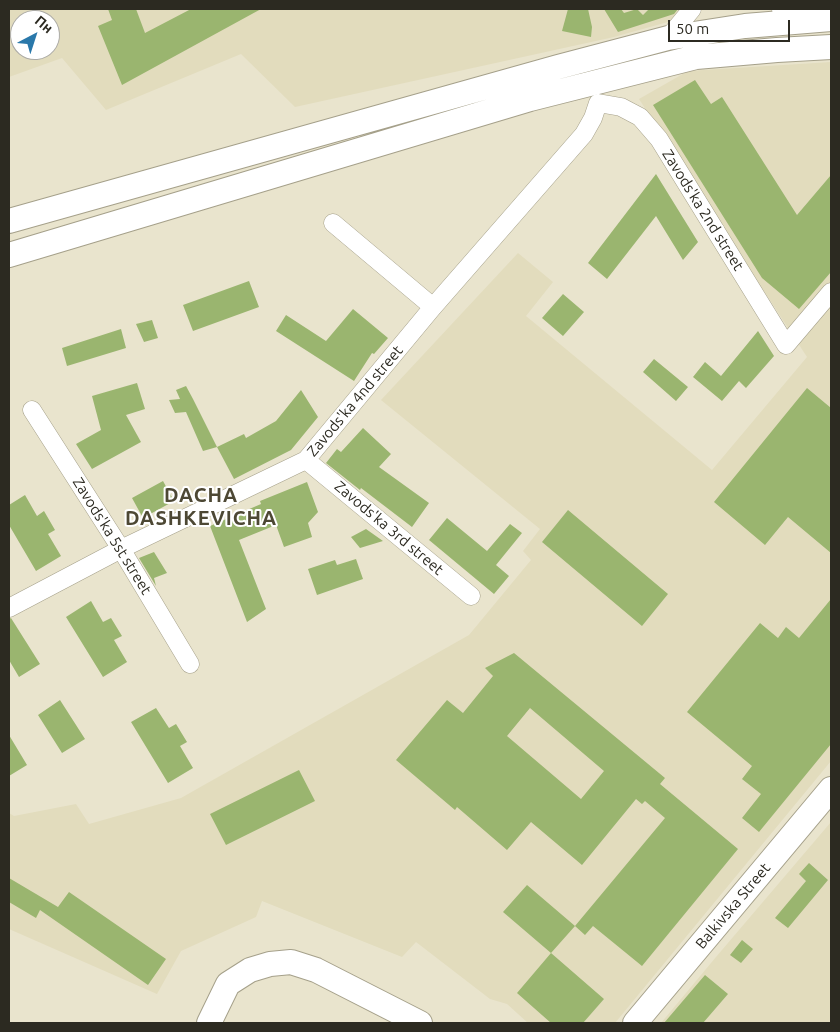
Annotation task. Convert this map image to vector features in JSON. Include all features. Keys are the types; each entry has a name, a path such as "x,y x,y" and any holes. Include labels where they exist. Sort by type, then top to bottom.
{"street":[{"path":"668,38 692,9"},
{"path":"781,9 821,20"},
{"path":"9,220 668,38 745,26 821,20"},
{"path":"9,256 530,99 591,94 696,57 831,47"},
{"name":"Zavods'ka 4nd street","path":"9,608 121,549 306,460 433,307 584,134 593,118 591,94"},
{"name":"Zavods'ka 2nd street","path":"591,94 640,117 659,139 786,344 831,292"},
{"path":"333,223 433,307"},
{"name":"Zavods'ka 5st street","path":"32,410 121,549 190,664"},
{"name":"Zavods'ka 3rd street","path":"306,460 472,596"},
{"name":"Balkivska Street","path":"635,1023 831,789"},
{"path":"209,1023 228,984 250,970 270,964 292,962 316,970 420,1023"}],"shaded area":[{"path":"9,9 684,9 675,20 614,37 295,107 241,54 106,110 62,58 60,59 60,10 10,10 10,60 56,60 9,77"},
{"path":"831,62 831,761 615,1023 528,1023 507,1004 490,999 416,942 402,957 262,901 256,917 181,951 157,994 9,929 9,813 14,816 76,804 89,824 181,798 469,635 531,560 523,551 540,529 381,400 518,253 553,282 526,316 712,470 807,357 639,99 688,71"},
{"path":"831,822 831,1023 661,1023 716,957"}],"building":[{"path":"108,9 136,9 145,33 191,9 261,9 122,85 98,26 112,20"},
{"path":"568,9 588,9 592,27 591,37 562,31"},
{"path":"604,9 621,9 624,13 637,9 643,15 649,9 678,9 674,14 618,32"},
{"path":"695,80 711,104 722,97 797,215 831,175 831,272 799,309 762,278 653,105"},
{"path":"656,174 698,242 683,260 656,216 607,279 588,263"},
{"path":"249,281 259,307 193,331 183,305"},
{"path":"563,294 584,312 563,336 542,318"},
{"path":"353,309 388,338 374,354 372,353 354,381 276,331 286,315 326,341"},
{"path":"152,320 158,338 144,342 136,324"},
{"path":"121,329 126,348 67,366 62,348"},
{"path":"758,331 774,356 746,388 739,381 722,401 693,377 705,362 721,376"},
{"path":"654,359 688,387 676,401 643,372"},
{"path":"137,383 145,409 126,415 141,442 92,469 76,444 101,430 92,396"},
{"path":"186,386 217,447 203,451 186,412 175,413 169,400 180,399 176,390"},
{"path":"807,388 831,408 831,553 788,517 765,545 714,502"},
{"path":"301,390 318,417 291,450 234,479 217,447 244,434 246,438 276,421"},
{"path":"363,428 391,454 379,467 429,503 412,527 326,463 337,449 341,452"},
{"path":"163,481 174,501 143,518 132,498"},
{"path":"307,482 318,512 308,523 312,537 284,547 276,525 239,540 266,609 247,622 210,526 261,504 260,501"},
{"path":"25,495 37,516 44,511 55,530 48,534 61,556 36,571 9,525 9,505"},
{"path":"568,510 668,594 642,626 542,542"},
{"path":"447,518 487,551 510,524 522,533 496,565 509,576 494,594 429,540"},
{"path":"366,529 383,541 360,548 351,537"},
{"path":"154,552 167,573 154,578 156,586 139,558"},
{"path":"356,559 363,579 317,595 308,569 335,560 337,565"},
{"path":"831,599 831,744 759,832 742,818 761,794 742,779 752,766 687,712 760,623 778,638 786,627 799,638"},
{"path":"91,601 103,622 111,618 122,636 114,640 127,662 103,677 66,617"},
{"path":"11,618 40,664 19,677 9,660 9,619"},
{"path":"514,653 665,778 660,784 738,849 642,966 593,926 585,935 575,926 665,818 645,801 642,804 636,799 582,865 531,822 507,850 457,807 455,810 396,760 447,700 463,713 493,676 485,668","holes":["530,708 604,771 581,799 507,736"]},
{"path":"60,700 85,739 62,753 38,715"},
{"path":"156,708 169,728 176,724 187,742 180,746 193,768 168,783 131,722"},
{"path":"9,735 27,765 9,776"},
{"path":"299,770 315,801 226,845 210,814"},
{"path":"809,863 828,880 788,928 775,918 806,881 799,874"},
{"path":"9,878 58,907 69,892 166,959 148,985 40,910 36,918 9,902"},
{"path":"527,885 575,926 551,953 503,912"},
{"path":"742,940 753,949 741,963 730,955"},
{"path":"551,953 604,999 583,1023 551,1023 517,993"},
{"path":"705,975 728,994 703,1023 664,1023"}],"district":[{"name":"DACHA DASHKEVICHA","path":"201,506"}]}
